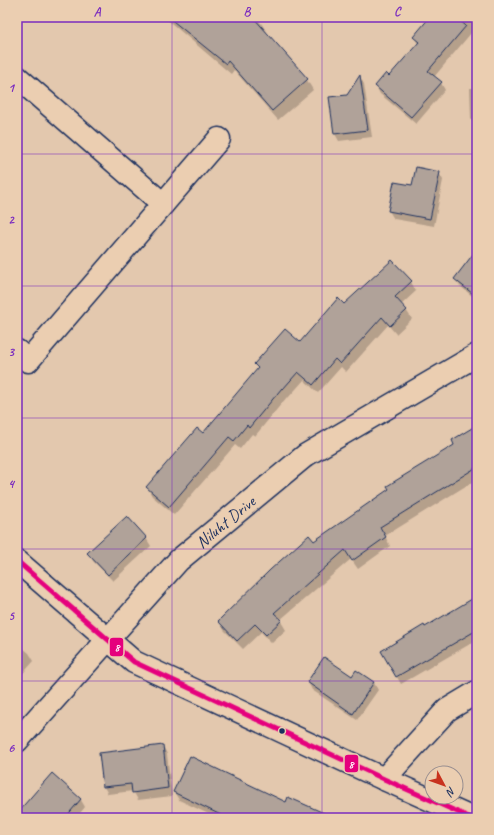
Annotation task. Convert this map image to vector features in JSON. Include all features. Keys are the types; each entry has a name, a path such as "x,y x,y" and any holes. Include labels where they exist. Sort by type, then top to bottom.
{"street":[{"path":"17,77 163,204"},
{"path":"17,351 28,361 219,139"},
{"name":"Niluht Drive","path":"17,741 179,560 306,455 477,355"},
{"path":"17,561 134,662 471,818"},
{"path":"384,779 447,710 477,692"}],"building":[{"path":"168,17 253,17 308,79 272,111 228,61 226,64"},
{"path":"430,17 456,17 466,26 428,71 442,82 411,117 375,86 386,73 389,76 419,42 413,37"},
{"path":"360,75 368,130 334,134 329,97 347,95"},
{"path":"416,167 440,172 430,219 388,211 394,182 412,185"},
{"path":"477,249 477,297 454,279"},
{"path":"392,260 412,281 395,297 407,310 390,326 382,317 340,364 335,359 313,385 298,372 283,389 282,388 249,428 247,425 234,441 229,437 169,507 146,487 197,428 203,433 258,368 254,364 285,329 300,342 338,298 344,304"},
{"path":"477,425 477,467 380,527 386,537 352,561 345,550 274,613 282,620 266,635 255,624 237,641 218,621 270,570 309,535 314,541 389,489 387,486 454,445 452,440"},
{"path":"127,516 147,538 108,575 87,553"},
{"path":"477,596 477,630 396,677 381,651"},
{"path":"324,657 352,676 356,670 374,682 353,714 307,682"},
{"path":"163,745 168,788 132,793 131,784 103,787 99,753"},
{"path":"190,756 286,802 288,797 335,818 227,818 173,792"},
{"path":"52,773 81,799 65,818 17,818 17,813"}],"transit line":[{"name":"8","path":"17,561 134,662 471,818"}]}
